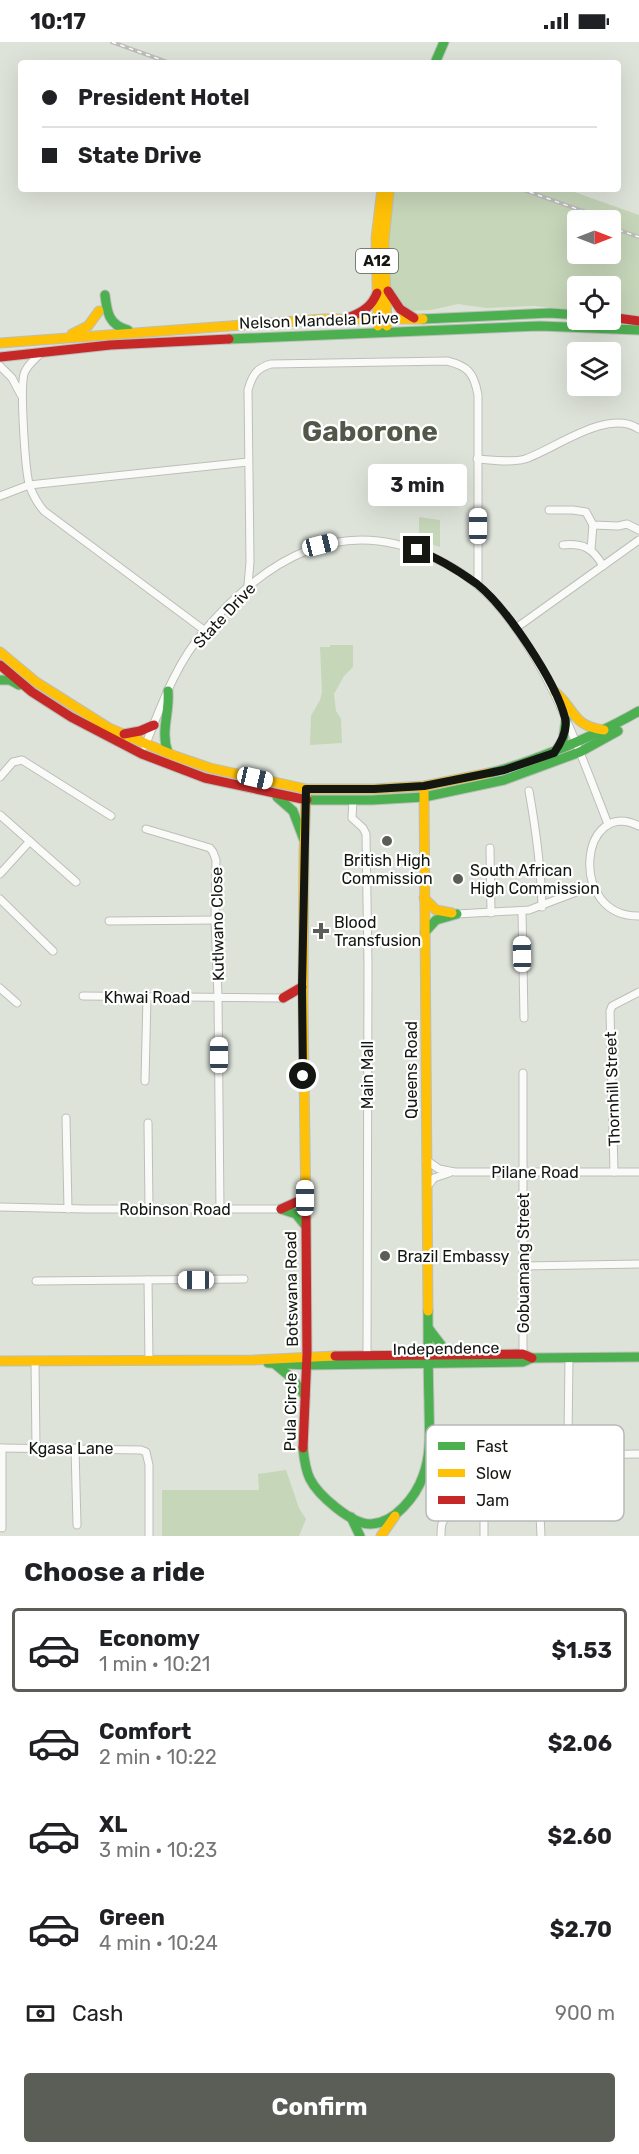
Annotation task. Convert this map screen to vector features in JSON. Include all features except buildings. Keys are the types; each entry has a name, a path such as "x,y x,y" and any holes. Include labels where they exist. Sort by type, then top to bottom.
{"main road":[{"path":"428,60 436,42"},
{"path":"436,60 444,42"},
{"name":"A12","path":"383,332 382,290 376,238 386,192"},
{"path":"347,319 369,307 382,290 400,309 415,319"},
{"path":"105,295 107,316 111,322 120,328 145,332"},
{"path":"58,338 86,328 96,319 99,311"},
{"name":"Nelson Mandela Drive","path":"0,343 347,319 567,314"},
{"path":"621,319 639,321"},
{"name":"Nelson Mandela Drive","path":"0,357 122,345 383,332 551,326 639,330"},
{"path":"0,652 3,666 32,692"},
{"path":"3,666 36,682 109,728 168,753 210,768 306,789 424,786 504,770 554,753 578,748 639,711"},
{"path":"0,680 10,680 103,735 142,754 205,778 306,800 424,797 504,780 639,720"},
{"path":"168,691 170,707 162,732 168,753"},
{"path":"555,692 578,722 591,729 606,730"},
{"path":"554,753 563,740 566,720"},
{"path":"124,734 154,725"},
{"name":"Queens Road","path":"424,786 428,1359"},
{"name":"Botswana Road","path":"306,789 302,987 306,1360"},
{"path":"272,794 291,807 296,814 304,840"},
{"path":"424,898 436,910 458,914"},
{"path":"425,932 436,920 458,914"},
{"path":"283,998 302,987"},
{"path":"283,998 292,1001 302,1009"},
{"path":"281,1209 305,1198"},
{"path":"281,1209 296,1214 304,1224"},
{"path":"428,1327 448,1354"},
{"name":"Independence","path":"254,1360 276,1365 367,1355 428,1359 448,1354 526,1358"},
{"path":"526,1358 639,1357"},
{"name":"Independence","path":"306,1360 526,1358"},
{"path":"428,1359 429,1425"},
{"path":"0,1361 306,1360"},
{"name":"Pula Circle","path":"306,1360 304,1458 312,1484 322,1496 351,1517 371,1524 396,1514"},
{"path":"276,1365 293,1379 305,1396"},
{"path":"381,1536 396,1514 420,1487 426,1472"},
{"path":"351,1517 360,1536"}],"street":[{"path":"41,353 25,371 22,398 29,485 44,511 204,630"},
{"path":"248,585 250,561 248,390 255,372 271,364 438,361 458,364 469,370 476,384 478,395 478,585"},
{"path":"0,366 17,384 22,398"},
{"path":"477,459 524,459 609,423 626,423 639,429"},
{"path":"0,496 29,485 248,462"},
{"path":"549,510 586,512 593,525 591,549"},
{"path":"593,525 627,524 639,530"},
{"name":"State Drive","path":"142,754 168,691 184,660 204,630 248,585 281,563 317,546 336,541 363,539 383,541 439,560 478,585 516,628 555,692 608,824"},
{"path":"516,628 639,540"},
{"path":"563,545 586,546 591,549 603,566"},
{"path":"0,777 13,762 22,760 111,816"},
{"path":"529,791 538,846 542,907"},
{"name":"Main Mall","path":"353,800 352,818 366,834 367,1355"},
{"path":"0,815 76,882"},
{"path":"639,826 630,821 608,824 599,831 592,844 590,863 592,886 605,903 624,914 639,915"},
{"name":"Kutlwano Close","path":"146,829 203,846 213,852 216,860 220,1209"},
{"path":"0,874 30,841"},
{"path":"490,848 491,913"},
{"path":"458,914 522,912 542,907 592,886"},
{"path":"0,899 53,951"},
{"path":"522,912 524,1018"},
{"path":"109,921 215,920"},
{"path":"0,988 17,1003"},
{"name":"Thornhill Street","path":"614,1172 610,1011 612,1006 639,992"},
{"name":"Khwai Road","path":"83,996 283,998"},
{"path":"145,1081 147,997"},
{"name":"Gobuamang Street","path":"523,1073 526,1358"},
{"path":"66,1118 68,1209"},
{"path":"148,1123 149,1208"},
{"path":"426,1160 439,1169 455,1172"},
{"path":"427,1186 438,1176 455,1172"},
{"name":"Pilane Road","path":"455,1172 639,1172"},
{"name":"Robinson Road","path":"0,1207 281,1209"},
{"path":"524,1266 639,1264"},
{"path":"36,1281 244,1279"},
{"path":"148,1280 149,1362"},
{"path":"568,1425 569,1358"},
{"path":"35,1362 36,1448"},
{"path":"1,1448 2,1528"},
{"name":"Kgasa Lane","path":"1,1448 75,1448 146,1452 149,1465 149,1536"},
{"path":"75,1448 77,1525"},
{"path":"624,1454 639,1454"},
{"path":"441,1536 443,1521"},
{"path":"483,1536 484,1521"},
{"path":"540,1521 541,1536"}],"green space":[{"path":"391,192 574,192 639,215 639,316 621,314 621,276 567,276 567,309 534,306 486,308 458,304 431,310 407,311 391,291 386,244"},
{"path":"419,517 440,520 440,547 419,540"},
{"path":"330,645 353,645 353,667 344,676 334,694 336,711 341,719 342,743 310,745 311,716 322,692 320,647 330,647"},
{"path":"286,1470 299,1508 306,1519 299,1536 162,1536 162,1490 259,1490 258,1474"}],"railway":[{"path":"112,42 162,60"},
{"path":"529,192 580,210"},
{"path":"621,231 639,237"}],"traffic: fast":[{"path":"436,60 444,42"},
{"path":"105,295 110,317 117,325 128,330"},
{"path":"423,319 567,314"},
{"path":"229,339 540,326 639,330"},
{"path":"0,680 10,680 19,685"},
{"path":"168,691 165,729 168,753"},
{"path":"489,773 567,746 639,711"},
{"path":"555,752 563,740 566,720"},
{"path":"307,800 424,797 504,780 580,752 618,731"},
{"path":"277,797 293,811 304,840"},
{"path":"425,932 436,920 457,914"},
{"path":"281,1209 296,1214 304,1224"},
{"path":"428,1311 429,1425"},
{"path":"429,1329 448,1354"},
{"path":"268,1363 306,1365 523,1362 532,1358 639,1357"},
{"path":"276,1365 293,1379 305,1396"},
{"path":"303,1448 307,1471 314,1486 336,1508 363,1523 380,1522 396,1514 410,1500 420,1484 426,1467"},
{"path":"351,1517 360,1536"}],"traffic: slow":[{"path":"378,326 376,238 382,192"},
{"path":"387,326 384,241 389,192"},
{"path":"72,334 88,326 99,311"},
{"path":"0,343 324,319 423,319"},
{"path":"0,652 36,682 109,728 210,768 306,789 424,786 489,773"},
{"path":"555,692 580,721 604,730"},
{"path":"424,791 428,1311"},
{"path":"306,794 303,1000 306,1217"},
{"path":"424,898 436,910 452,913"},
{"path":"0,1361 253,1360 335,1356"},
{"path":"381,1536 395,1516"}],"traffic: jam":[{"path":"388,291 400,309 414,318"},
{"path":"350,317 366,308 377,293"},
{"path":"621,319 639,321"},
{"path":"0,357 110,345 229,339"},
{"path":"0,665 32,692 71,717 142,754 205,778 307,800"},
{"path":"124,734 154,725"},
{"path":"283,998 302,987"},
{"path":"281,1209 305,1198"},
{"path":"303,1448 307,1354 306,1217"},
{"path":"335,1356 523,1354 532,1358"}],"place":[{"name":"British High Commission","path":"387,841"},
{"name":"South African High Commission","path":"458,879"},
{"name":"Blood Transfusion","path":"321,931"},
{"name":"Brazil Embassy","path":"385,1256"}],"district":[{"name":"Gaborone","path":"370,431"}],"route":[{"path":"303,1076 302,987 306,789 424,786 504,770 554,753 563,740 566,720 555,692 516,628 478,585 439,560 417,550"}]}
